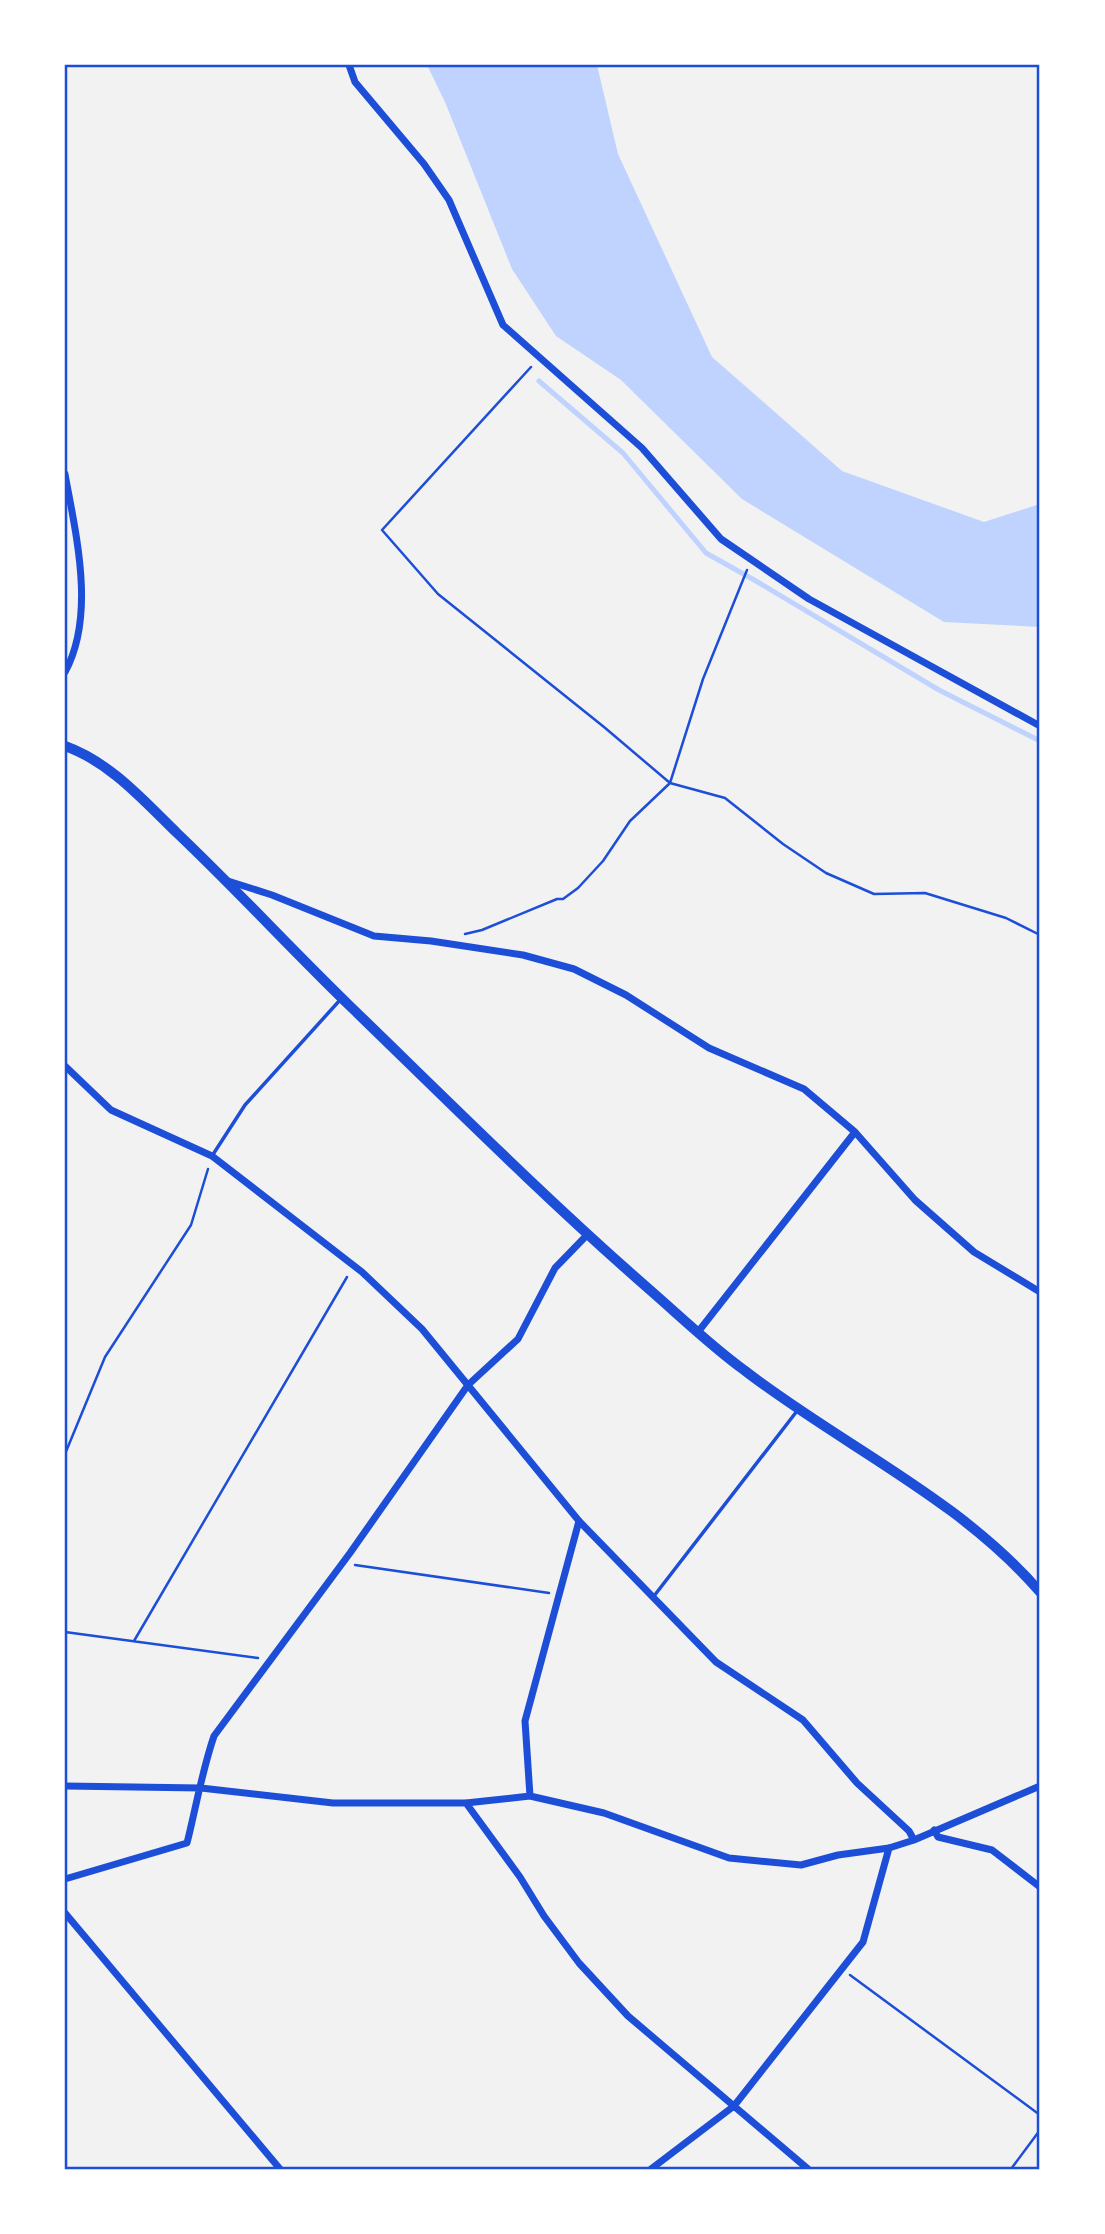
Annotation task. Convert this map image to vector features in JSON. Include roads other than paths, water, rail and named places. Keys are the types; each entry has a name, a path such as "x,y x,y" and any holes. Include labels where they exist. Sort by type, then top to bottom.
{"main road":[{"path":"65,746 99,762 122,781 227,881 341,998 587,1235 698,1332 742,1369 798,1410 945,1507 989,1541 1040,1592"}],"street":[{"path":"349,65 355,82 424,164 449,200 503,325 642,448 721,539 809,599 1040,726"},
{"path":"65,474 79,554 80,589 78,640 74,656 65,672"},
{"path":"227,881 272,895 374,936 431,941 523,956 574,970 626,995 709,1048 804,1089 855,1132 915,1200 974,1252 1040,1292"},
{"path":"65,1066 111,1110 212,1156 354,1265 422,1329 579,1521 653,1598 716,1662 803,1720 857,1783 909,1831 914,1840"},
{"path":"698,1332 855,1132"},
{"path":"65,1879 187,1843 201,1788 204,1763 214,1736 343,1563 468,1385 518,1339 555,1268 587,1235"},
{"path":"530,1796 525,1721 579,1521"},
{"path":"65,1786 201,1788 333,1803 466,1803 530,1796 604,1813 729,1858 801,1865 914,1840 1040,1787"},
{"path":"466,1803 579,1963 628,2017 807,2169"},
{"path":"934,1830 938,1837 992,1850 1040,1887"},
{"path":"651,2169 734,2106 863,1942 889,1847"},
{"path":"65,1913 280,2169"}],"lane":[{"path":"212,1156 245,1105 341,998"},
{"path":"653,1598 798,1410"}],"water":[{"path":"427,65 597,65 618,154 712,357 842,471 984,522 1040,504 1040,627 944,622 742,499 621,380 556,336 512,269 445,102"}],"waterway":[{"path":"539,381 623,453 706,553 939,690 1040,741"}]}
